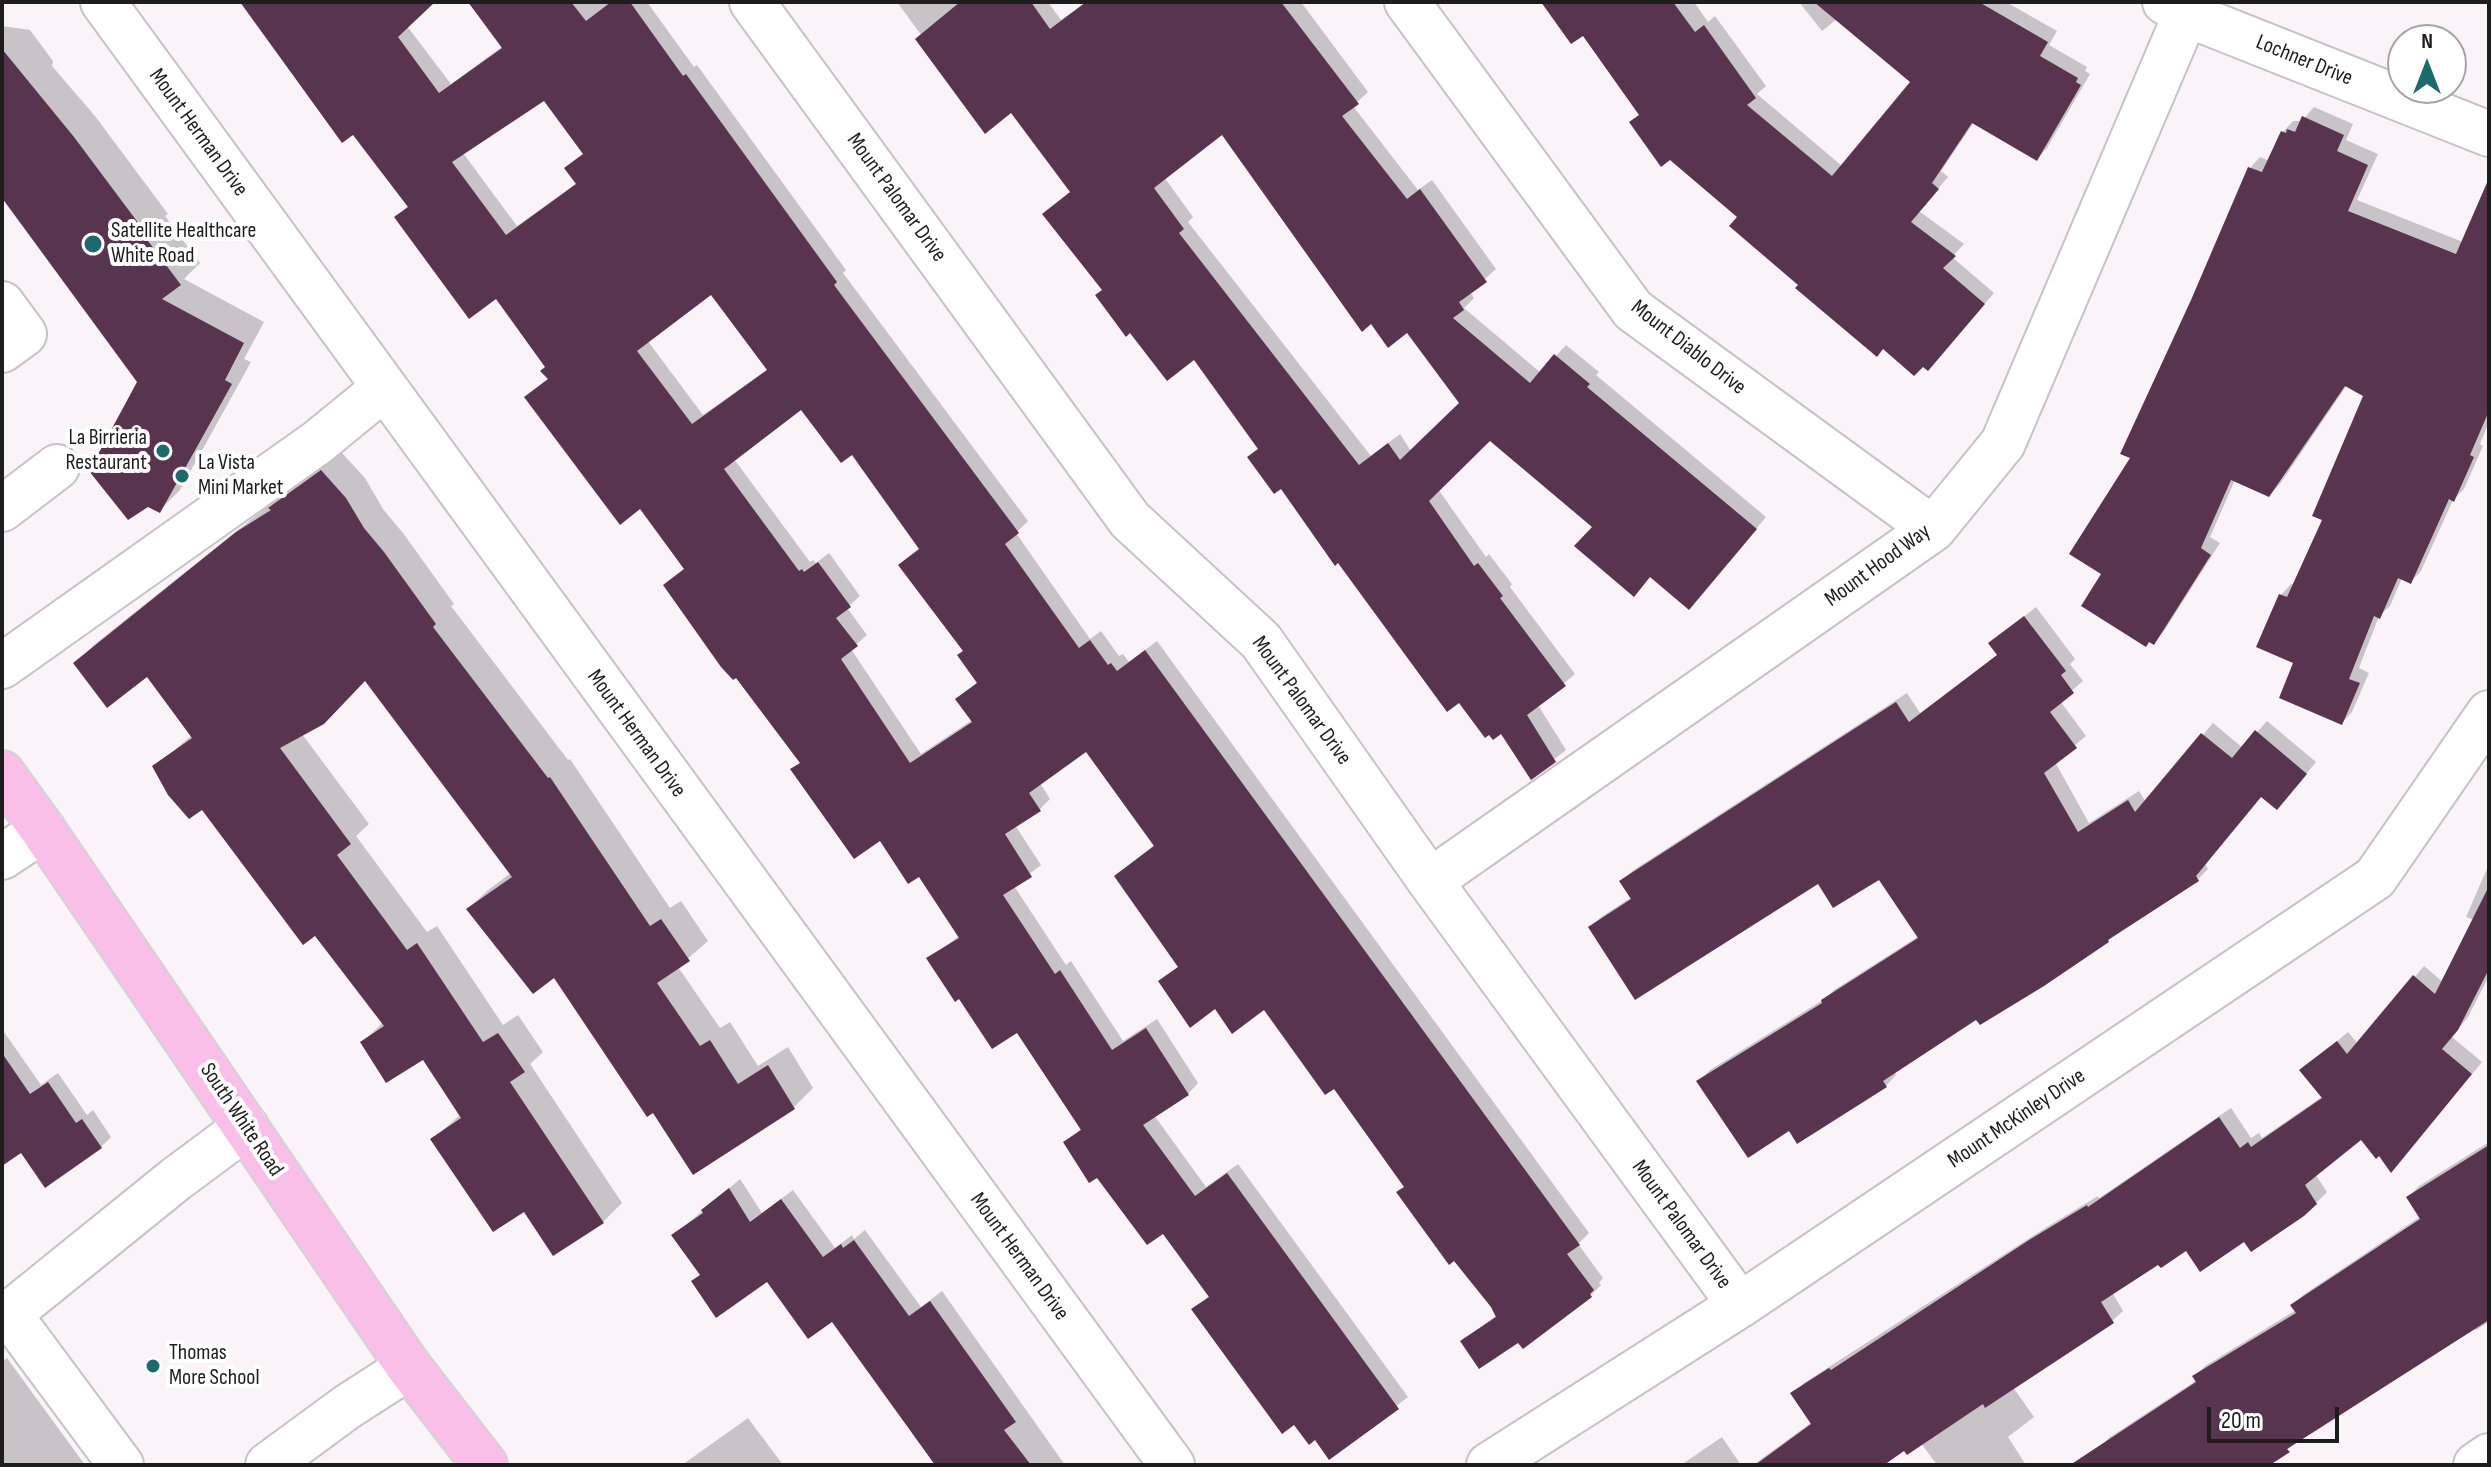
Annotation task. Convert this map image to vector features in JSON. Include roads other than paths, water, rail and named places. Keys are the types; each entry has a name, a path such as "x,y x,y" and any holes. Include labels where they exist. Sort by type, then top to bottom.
{"main road":[{"name":"South White Road","path":"2,773 409,1367 485,1465"}],"street":[{"name":"Mount Herman Drive","path":"103,2 1172,1465"},
{"name":"Mount Palomar Drive","path":"752,2 1130,520 1261,641 1430,881 1740,1305"},
{"name":"Mount Diablo Drive","path":"1407,2 1633,310 1933,529"},
{"name":"Mount Hood Way","path":"1430,881 1933,529 2003,443 2176,8"},
{"name":"Lochner Drive","path":"2176,8 2489,134"},
{"path":"2,304 24,334 2,350"},
{"path":"2,666 318,442 384,388"},
{"path":"2,509 57,467"},
{"name":"Mount McKinley Drive","path":"1489,1465 1740,1305 2375,878 2489,713"},
{"path":"2,857 43,830"},
{"path":"121,1465 6,1314 246,1127"},
{"path":"268,1465 347,1407 409,1367"},
{"path":"2476,1465 2489,1456"}],"place":[{"name":"Satellite Healthcare White Road","path":"93,244"},
{"name":"La Birrieria Restaurant","path":"163,451"},
{"name":"La Vista Mini Market","path":"182,476"},
{"name":"Thomas More School","path":"153,1366"}]}
